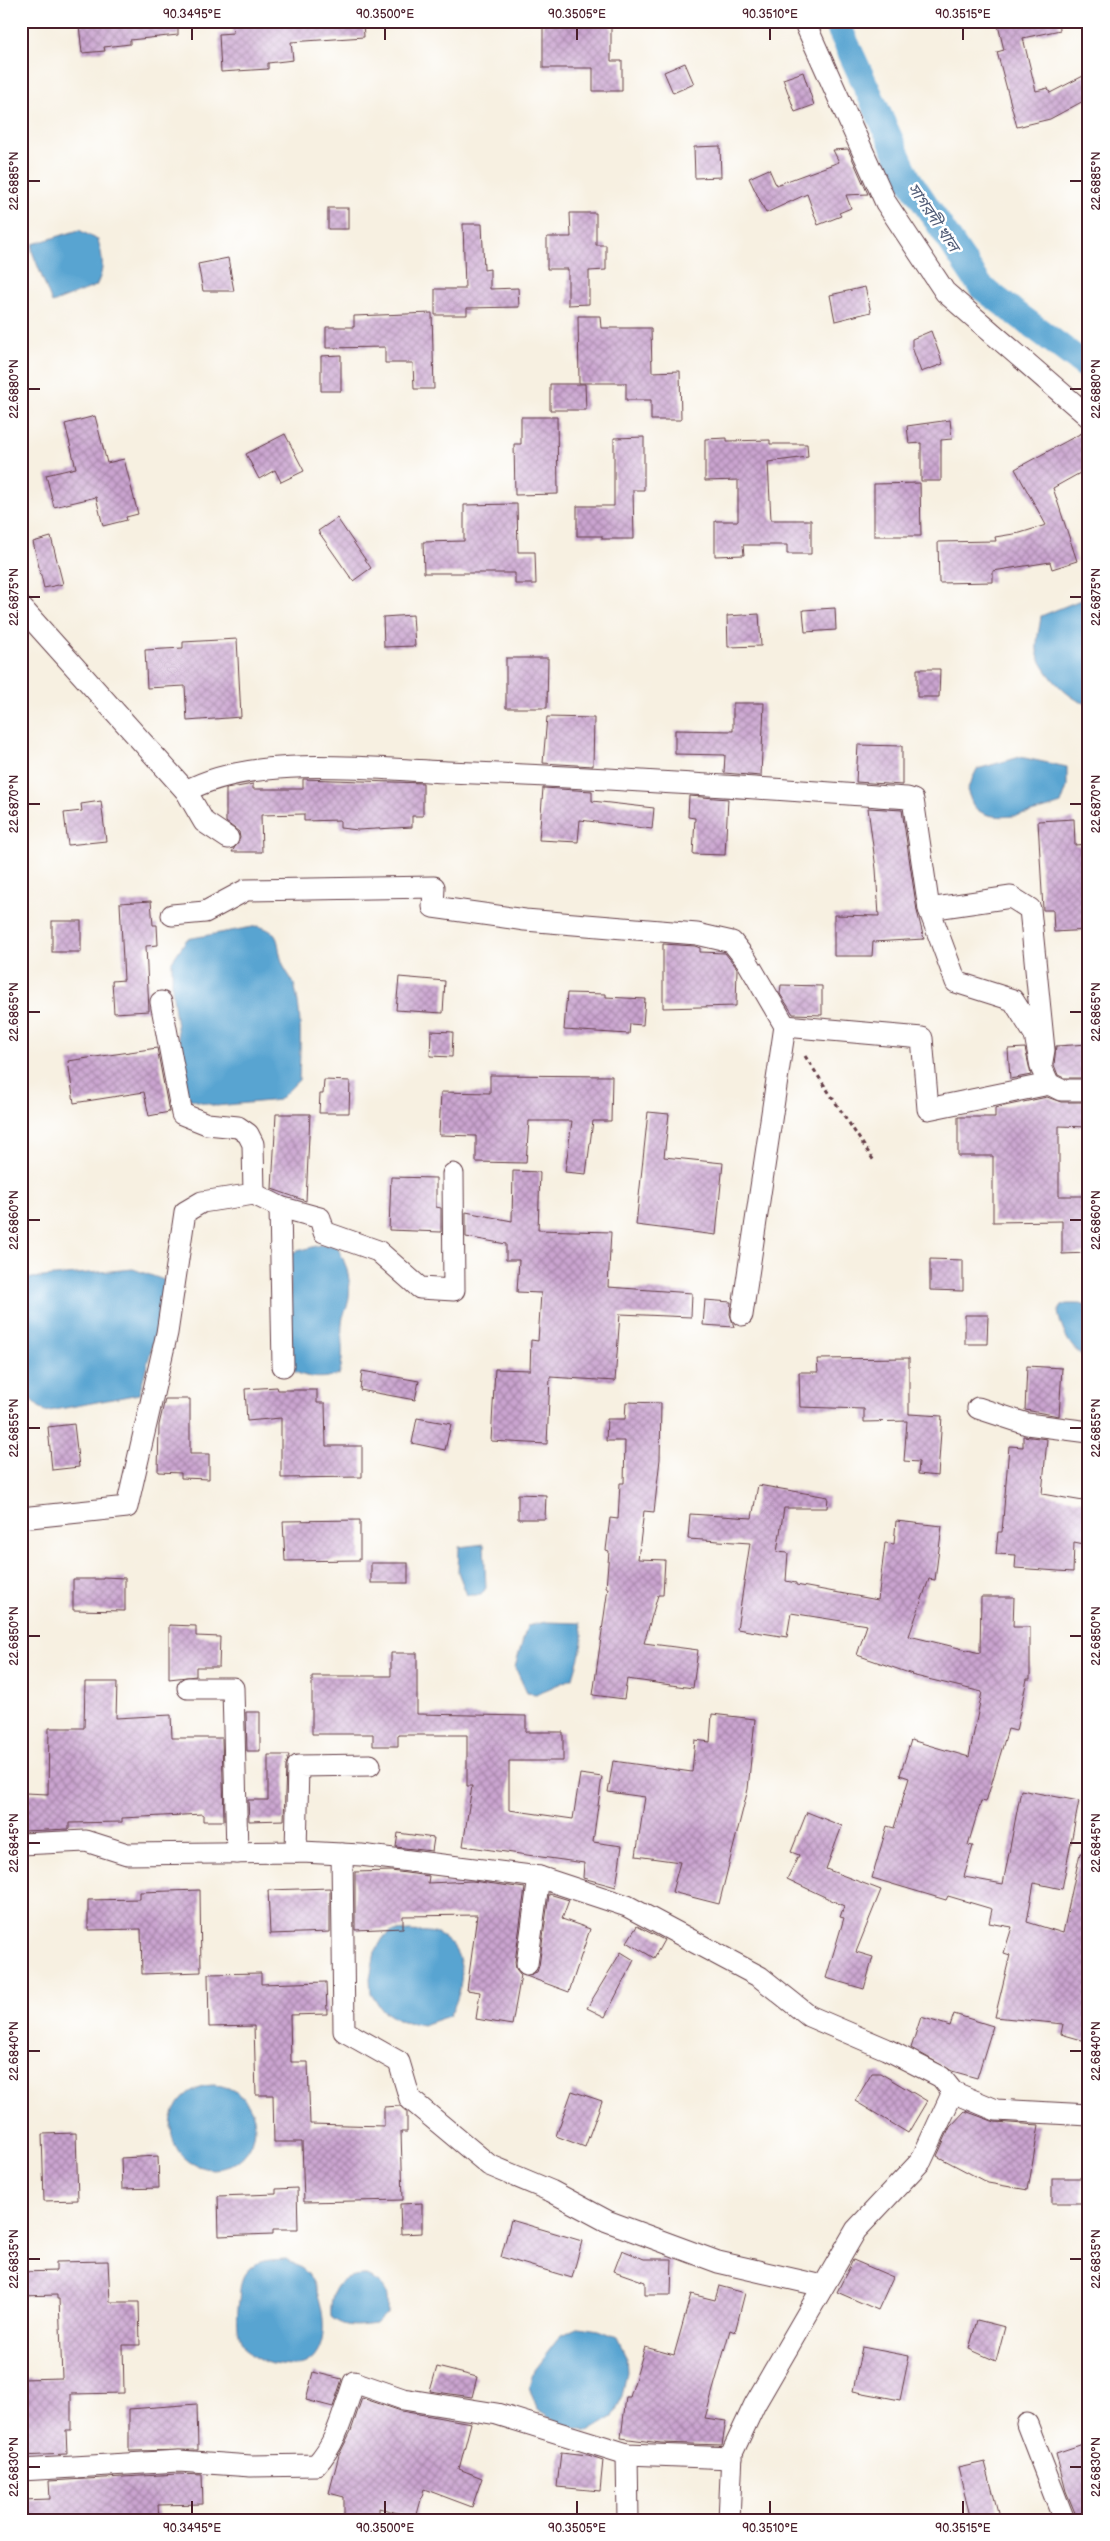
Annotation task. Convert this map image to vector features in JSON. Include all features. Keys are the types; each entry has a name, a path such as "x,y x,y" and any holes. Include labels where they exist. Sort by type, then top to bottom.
{"street":[{"path":"804,21 886,203 945,292 1089,417"},
{"path":"21,607 186,791 204,822 228,838"},
{"path":"186,791 201,783 279,766 547,776 908,798 913,800 929,909 956,982 1013,1000 1035,1035 1045,1076 1061,1090 1089,1090"},
{"path":"172,915 205,912 246,890 434,888 433,907 525,920 697,934 732,942 747,961 785,1026 742,1315"},
{"path":"929,909 1011,897 1030,909 1044,1040 1045,1076"},
{"path":"161,1002 182,1114 207,1124 238,1127 248,1134 253,1144 254,1194"},
{"path":"785,1026 922,1038 928,1109 1045,1076"},
{"path":"21,1518 126,1507 167,1333 185,1212 202,1202 254,1194 280,1208 320,1218 324,1232 378,1251 420,1288 454,1290 453,1174"},
{"path":"280,1208 283,1366"},
{"path":"978,1408 1027,1424 1089,1432"},
{"path":"188,1688 233,1688 237,1853"},
{"path":"296,1852 298,1766 370,1765"},
{"path":"21,1844 86,1841 127,1854 296,1852 342,1854 539,1877 627,1906 760,1977 809,2016 886,2049 941,2077 953,2092 996,2110 1089,2115"},
{"path":"342,1854 344,2031 399,2062 410,2099 489,2165 551,2191 608,2221 718,2262 823,2286"},
{"path":"527,1964 539,1877"},
{"path":"729,2520 732,2458 755,2404 856,2230 921,2161 953,2092"},
{"path":"21,2470 179,2461 252,2466 316,2465 326,2455 340,2425 354,2382 403,2399 497,2414 628,2454 732,2458"},
{"path":"1027,2424 1064,2520"},
{"path":"628,2454 628,2520"}],"path":[{"path":"785,1026 874,1160"}],"water":[{"path":"79,230 98,240 102,263 99,280 96,286 52,303 32,251 33,244"},
{"path":"1083,599 1089,600 1089,704 1073,698 1057,684 1044,667 1037,651 1041,616"},
{"path":"1020,757 1067,767 1067,787 1061,804 1015,816 991,816 981,812 973,805 967,790 977,769"},
{"path":"258,926 272,932 275,936 284,967 294,984 300,1020 299,1080 279,1100 216,1106 186,1098 172,989 172,961 187,939"},
{"path":"324,1244 337,1247 347,1269 350,1291 342,1324 342,1359 339,1375 317,1378 295,1372 291,1358 290,1253"},
{"path":"133,1269 164,1280 155,1336 139,1394 44,1412 21,1390 21,1279"},
{"path":"1081,1304 1089,1307 1089,1360 1072,1346 1062,1327 1058,1312 1062,1306"},
{"path":"484,1544 486,1588 481,1595 467,1595 458,1572 459,1547"},
{"path":"546,1622 580,1623 582,1644 579,1657 573,1678 536,1694 527,1693 515,1667 527,1626"},
{"path":"410,1931 437,1934 448,1941 455,1949 460,1960 461,1983 459,1994 449,2016 422,2025 398,2020 382,2010 371,1993 370,1978 375,1952 383,1938 392,1932"},
{"path":"213,2085 229,2088 243,2097 252,2111 255,2127 252,2143 243,2157 229,2166 213,2169 197,2166 183,2157 174,2143 171,2127 174,2111 183,2097 197,2088"},
{"path":"286,2259 308,2274 318,2295 323,2321 323,2334 315,2357 300,2366 280,2365 256,2358 248,2352 239,2335 240,2288 245,2274 251,2267 260,2262"},
{"path":"366,2276 378,2282 385,2290 387,2313 376,2324 352,2326 336,2321 331,2317 331,2307 337,2286 348,2278"},
{"path":"579,2327 599,2330 617,2337 626,2356 627,2372 622,2396 613,2417 588,2432 561,2424 537,2409 529,2387 534,2370 561,2335"}],"building":[{"path":"110,21 178,21 178,35 130,40 130,44 104,47 105,51 82,53 79,25"},
{"path":"232,21 363,21 364,37 291,42 293,60 268,63 268,69 221,72 219,34 233,33"},
{"path":"543,21 611,21 611,61 622,61 622,91 593,91 593,68 543,68"},
{"path":"997,21 1059,21 1060,30 1023,38 1036,91 1048,88 1050,93 1089,73 1089,98 1050,119 1017,127 997,52 1004,50"},
{"path":"685,63 694,84 673,93 664,72"},
{"path":"803,72 814,105 795,112 783,79"},
{"path":"720,146 721,177 695,178 694,147"},
{"path":"848,149 868,194 846,195 851,208 839,213 841,216 818,225 807,194 766,213 749,178 769,169 776,185 839,162 833,150"},
{"path":"328,208 348,208 348,229 328,229"},
{"path":"570,213 596,213 596,245 606,245 606,270 589,271 589,304 568,305 568,269 547,269 547,237 571,237"},
{"path":"463,224 482,224 484,270 490,269 490,289 518,288 519,307 467,308 467,315 435,315 435,289 465,289"},
{"path":"228,258 234,291 203,291 198,264"},
{"path":"865,287 871,312 835,321 830,295"},
{"path":"432,313 434,389 414,389 413,363 385,363 385,347 326,348 326,327 354,327 354,316"},
{"path":"578,316 600,316 601,328 651,328 652,372 680,371 681,420 651,420 651,400 626,400 626,383 579,383"},
{"path":"931,331 943,364 921,372 912,347 912,339"},
{"path":"341,355 341,391 321,391 321,356"},
{"path":"550,384 585,384 586,410 550,410"},
{"path":"95,416 107,463 124,459 138,514 126,517 127,520 103,526 96,497 54,507 46,475 76,468 65,424"},
{"path":"521,417 557,417 558,494 515,495 514,444 521,444"},
{"path":"950,420 952,439 941,440 941,481 921,481 921,443 909,444 907,426"},
{"path":"1089,429 1089,468 1053,488 1077,561 1052,569 1050,562 993,571 993,582 939,583 938,542 996,541 995,537 1020,533 1046,525 1015,469"},
{"path":"285,434 304,471 281,482 275,470 259,479 246,454"},
{"path":"644,437 644,490 633,490 634,539 602,539 602,536 577,536 577,506 614,506 614,438"},
{"path":"727,438 727,441 770,440 770,444 807,444 808,457 768,462 771,520 811,520 811,554 787,554 787,545 743,545 744,555 715,556 715,521 738,521 738,480 705,481 705,439"},
{"path":"920,483 921,536 874,536 874,484"},
{"path":"517,504 518,552 535,552 536,584 515,584 515,573 424,573 423,542 464,541 464,505"},
{"path":"337,518 371,568 353,581 318,531"},
{"path":"51,537 63,584 44,588 33,542"},
{"path":"835,608 836,630 805,632 803,610"},
{"path":"759,614 761,646 728,647 727,616"},
{"path":"413,615 415,646 384,647 383,617"},
{"path":"237,639 241,717 187,721 185,686 147,688 145,650 183,648 183,642"},
{"path":"506,658 548,658 547,708 506,708"},
{"path":"917,669 940,669 939,697 917,697"},
{"path":"733,703 764,703 761,776 724,773 725,755 675,754 675,730 733,731"},
{"path":"547,717 594,718 593,766 543,763"},
{"path":"858,745 902,746 902,785 856,782"},
{"path":"303,779 423,783 423,816 412,816 412,827 358,830 340,828 340,820 304,821 304,814 261,815 262,852 232,852 240,838 239,832 226,822 226,789 253,784 253,789 303,789"},
{"path":"543,788 592,791 592,801 654,808 652,829 580,820 578,842 539,840"},
{"path":"689,796 728,799 725,855 693,854 695,818 688,817"},
{"path":"101,801 106,841 68,845 64,813 82,811 81,804"},
{"path":"868,808 902,810 917,911 924,939 873,942 872,956 834,956 834,915 879,916 876,869"},
{"path":"1074,819 1075,845 1089,844 1089,930 1054,932 1053,910 1043,910 1038,821"},
{"path":"151,901 153,925 157,925 158,945 146,946 149,1011 114,1013 112,981 124,980 120,903"},
{"path":"52,921 81,921 81,952 52,952"},
{"path":"663,944 695,946 700,948 700,952 725,953 737,968 736,1006 663,1008"},
{"path":"399,977 445,981 443,1013 396,1010"},
{"path":"781,985 822,986 822,1015 793,1014 780,994"},
{"path":"567,993 606,994 606,997 645,999 643,1025 630,1024 629,1034 564,1030"},
{"path":"431,1031 453,1032 452,1057 430,1056"},
{"path":"1089,1044 1089,1078 1064,1078 1058,1075 1054,1065 1056,1046"},
{"path":"157,1048 169,1112 149,1116 144,1092 74,1103 68,1061"},
{"path":"1025,1048 1031,1075 1010,1079 1008,1049"},
{"path":"490,1075 612,1076 611,1121 593,1121 586,1174 565,1172 572,1121 529,1121 526,1163 476,1162 476,1136 439,1135 441,1092 490,1093"},
{"path":"324,1080 350,1081 349,1113 319,1113 320,1094 323,1094"},
{"path":"1047,1097 1061,1102 1089,1102 1089,1127 1059,1126 1059,1196 1089,1196 1089,1253 1062,1254 1062,1221 993,1222 993,1156 958,1156 958,1117 995,1117 995,1108"},
{"path":"648,1112 669,1114 664,1157 723,1163 716,1235 636,1225"},
{"path":"276,1114 310,1114 306,1201 272,1189"},
{"path":"513,1171 540,1172 538,1230 611,1232 608,1287 692,1293 691,1317 620,1314 615,1381 550,1377 547,1444 491,1441 495,1369 530,1370 531,1340 538,1341 541,1293 517,1292 519,1260 506,1260 506,1244 466,1237 466,1212 512,1221"},
{"path":"391,1177 436,1178 436,1207 441,1208 441,1232 389,1230"},
{"path":"930,1259 963,1260 963,1291 930,1290"},
{"path":"705,1300 731,1302 730,1314 734,1327 703,1325"},
{"path":"965,1315 988,1315 987,1344 965,1344"},
{"path":"909,1358 909,1414 942,1416 938,1476 918,1474 919,1462 904,1461 907,1421 864,1422 864,1409 800,1407 799,1372 818,1372 817,1359"},
{"path":"1027,1366 1062,1368 1059,1416 1025,1410"},
{"path":"362,1371 419,1381 415,1400 360,1390"},
{"path":"277,1387 278,1390 317,1390 317,1403 325,1403 326,1446 362,1446 362,1477 281,1478 281,1418 247,1421 245,1389"},
{"path":"165,1399 190,1399 190,1454 209,1454 209,1479 181,1478 181,1473 158,1472 159,1425"},
{"path":"626,1402 661,1403 660,1459 654,1512 644,1511 638,1559 665,1560 663,1595 658,1595 644,1643 698,1650 693,1688 627,1679 624,1699 593,1695 608,1588 606,1588 609,1551 606,1550 610,1518 618,1519 620,1483 624,1483 625,1441 606,1441 607,1419 625,1419"},
{"path":"417,1418 451,1424 445,1450 412,1443"},
{"path":"74,1424 79,1467 52,1470 48,1427"},
{"path":"1023,1436 1047,1439 1042,1494 1089,1502 1089,1545 1074,1542 1073,1572 1015,1568 1016,1555 996,1554 998,1532 1002,1532 1009,1446 1023,1447"},
{"path":"758,1485 828,1497 827,1508 784,1508 777,1552 788,1553 786,1581 796,1583 796,1585 878,1600 885,1543 894,1544 896,1521 942,1526 935,1580 929,1579 909,1636 980,1653 981,1597 1014,1597 1013,1627 1030,1627 1030,1679 1027,1679 1016,1731 1008,1729 986,1802 981,1801 968,1845 973,1846 964,1877 1003,1884 1021,1790 1079,1801 1062,1889 1034,1883 1027,1922 1063,1933 1080,1853 1089,1854 1089,2042 1061,2034 1063,2024 995,2017 1010,1955 1004,1953 1012,1927 989,1923 992,1909 948,1896 946,1900 872,1878 887,1826 894,1828 909,1778 900,1775 911,1740 969,1757 982,1692 911,1675 857,1655 867,1625 791,1613 787,1637 737,1629 750,1543 688,1539 690,1514 752,1518"},
{"path":"518,1494 546,1495 545,1519 518,1519"},
{"path":"360,1520 360,1560 285,1561 283,1521"},
{"path":"371,1563 408,1563 408,1583 371,1583"},
{"path":"103,1577 125,1578 125,1611 73,1610 73,1579 103,1579"},
{"path":"169,1625 196,1626 196,1636 220,1637 219,1667 196,1667 196,1676 169,1679"},
{"path":"391,1653 417,1653 417,1714 526,1716 526,1732 563,1732 563,1761 509,1761 509,1810 573,1819 580,1774 602,1777 593,1842 622,1846 616,1887 583,1878 584,1863 463,1846 472,1786 467,1786 467,1735 398,1735 398,1746 373,1746 373,1734 312,1734 312,1676 391,1676"},
{"path":"85,1682 117,1682 116,1718 171,1715 172,1738 222,1738 224,1821 203,1821 203,1814 122,1818 122,1822 69,1823 69,1829 24,1831 25,1793 48,1794 49,1728 84,1728"},
{"path":"246,1712 260,1712 260,1751 247,1751"},
{"path":"712,1714 755,1719 748,1789 719,1904 672,1892 680,1862 636,1856 645,1797 608,1792 613,1761 692,1772 695,1740 710,1742"},
{"path":"268,1755 289,1755 286,1766 284,1820 249,1821 248,1800 268,1800"},
{"path":"807,1812 842,1826 826,1869 881,1890 856,1952 873,1957 864,1989 826,1978 844,1918 840,1917 844,1906 787,1879 799,1855 791,1852"},
{"path":"398,1833 434,1838 432,1851 396,1847"},
{"path":"391,1871 429,1876 428,1883 472,1881 525,1888 515,1962 516,1969 521,1975 512,2025 476,2019 480,1992 467,1990 477,1915 403,1916 403,1928 355,1930 355,1872"},
{"path":"330,1888 330,1932 270,1934 268,1890"},
{"path":"200,1890 201,1972 142,1974 141,1929 88,1930 88,1900 140,1899 140,1892"},
{"path":"549,1894 569,1900 562,1919 590,1929 569,1992 526,1976 537,1972 539,1966"},
{"path":"637,1926 664,1940 654,1958 627,1942"},
{"path":"621,1952 634,1960 605,2017 587,2008"},
{"path":"261,1973 261,1984 326,1982 327,2014 290,2015 291,2062 308,2062 310,2124 384,2126 384,2107 400,2106 407,2112 407,2132 401,2132 403,2200 304,2202 302,2142 274,2142 273,2095 256,2095 254,2026 209,2027 208,1974"},
{"path":"954,2014 993,2026 977,2078 952,2071 911,2048 921,2017 950,2026"},
{"path":"872,2073 880,2073 927,2101 908,2133 855,2101"},
{"path":"572,2091 602,2101 585,2147 556,2136"},
{"path":"965,2111 995,2122 1039,2125 1028,2190 988,2183 937,2156 950,2127"},
{"path":"76,2133 78,2200 44,2201 42,2134"},
{"path":"158,2156 159,2188 122,2189 121,2158"},
{"path":"1052,2178 1082,2178 1082,2203 1052,2203"},
{"path":"297,2188 298,2229 273,2229 273,2234 219,2236 218,2196 276,2194 276,2189"},
{"path":"422,2203 422,2233 401,2234 400,2204"},
{"path":"511,2220 582,2241 572,2278 501,2257"},
{"path":"622,2250 644,2259 672,2259 671,2295 645,2295 645,2282 614,2271"},
{"path":"853,2260 893,2277 878,2310 837,2292"},
{"path":"108,2261 110,2302 139,2302 140,2345 123,2345 124,2393 71,2394 71,2430 66,2430 67,2454 21,2456 21,2379 62,2378 59,2299 57,2299 57,2295 21,2296 21,2272 56,2271 56,2262"},
{"path":"719,2286 745,2293 735,2332 730,2330 705,2418 726,2421 722,2445 661,2443 621,2438 626,2397 630,2397 645,2347 674,2355 691,2294 715,2300"},
{"path":"977,2320 1005,2327 996,2361 969,2349"},
{"path":"862,2347 909,2356 900,2400 853,2391"},
{"path":"437,2367 477,2377 472,2397 430,2391"},
{"path":"313,2372 342,2379 333,2407 306,2400"},
{"path":"362,2398 401,2411 471,2423 459,2469 482,2478 472,2507 424,2489 416,2518 379,2508 379,2520 344,2520 344,2497 329,2493 339,2455 351,2431"},
{"path":"197,2404 198,2450 129,2451 129,2409"},
{"path":"1089,2442 1089,2520 1078,2520 1066,2491 1056,2453"},
{"path":"561,2452 588,2455 603,2460 600,2491 557,2487"},
{"path":"985,2462 1000,2520 971,2520 958,2468"},
{"path":"179,2474 202,2475 203,2504 158,2505 159,2520 21,2520 21,2500 50,2499 49,2481"}],"waterway":[{"name":"সাগরদী খাল","path":"836,21 908,178 981,287 1089,368"}]}
